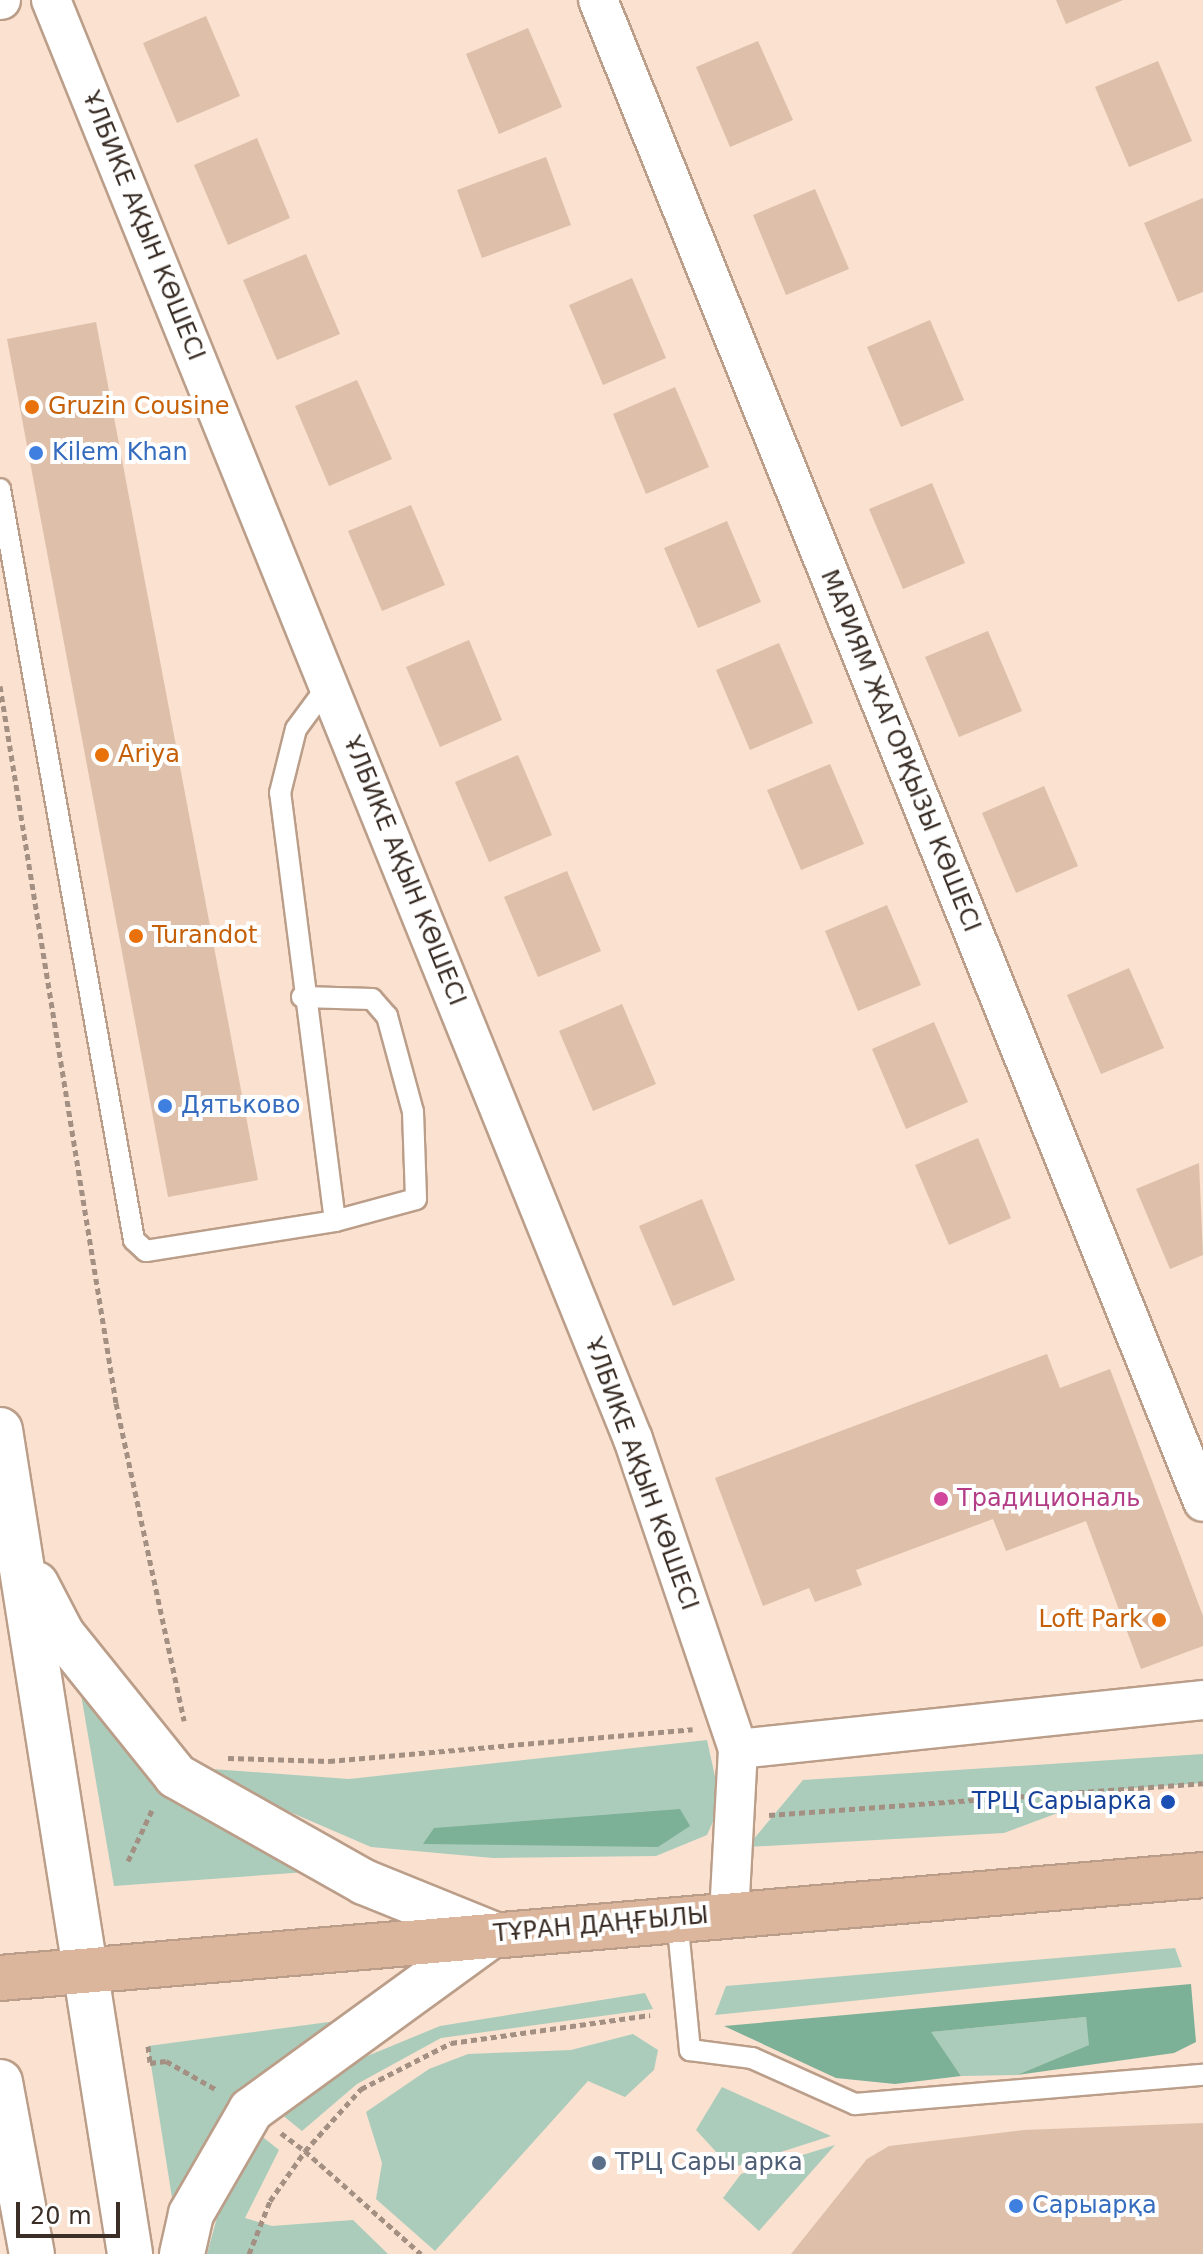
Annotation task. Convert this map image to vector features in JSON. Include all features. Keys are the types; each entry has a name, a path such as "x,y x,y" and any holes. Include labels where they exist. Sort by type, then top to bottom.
{"main road":[{"path":"0,1430 130,2254"},
{"path":"18,1549 62,1634 176,1776 364,1882 493,1934"},
{"name":"ТҰРАН ДАҢҒЫЛЫ","path":"0,1978 1203,1875"},
{"path":"182,2254 191,2214 251,2110 493,1934"},
{"path":"0,2082 32,2254"}],"street":[{"name":"ҰЛБИКЕ АҚЫН КӨШЕСІ","path":"51,0 633,1439 734,1738"},
{"name":"МАРИЯМ ЖАГОРҚЫЗЫ КӨШЕСІ","path":"598,0 1203,1502"},
{"path":"729,1914 734,1738 1203,1700"}],"lane":[{"path":"0,489 134,1240 162,1253 335,1221 416,1199 413,1112 387,1016 372,999 302,997"},
{"path":"329,684 296,729 280,793 302,997 335,1221"},
{"path":"677,1918 690,2050 752,2058 855,2104 1203,2075"}],"path":[{"path":"0,686 116,1403 186,1733"},
{"path":"222,1758 329,1761 734,1738"},
{"path":"731,1819 1203,1783"},
{"path":"128,1861 158,1797"},
{"path":"249,2254 270,2201 305,2151 361,2089 451,2043 650,2015"},
{"path":"148,2046 150,2063 166,2061 227,2096"},
{"path":"267,2123 305,2151 421,2254"}],"green space":[{"path":"78,1677 321,1871 114,1886"},
{"path":"707,1740 721,1804 707,1835 656,1856 493,1858 371,1847 209,1777 212,1769 349,1779"},
{"path":"1203,1754 1203,1783 1122,1789 1004,1833 747,1847 803,1780"},
{"path":"680,1809 690,1826 658,1847 423,1844 434,1828"},
{"path":"1175,1948 1182,1967 715,2015 726,1986"},
{"path":"1191,1984 1196,2042 1174,2053 1017,2075 1089,2045 1086,2017 931,2032 961,2076 895,2084 836,2078 724,2026"},
{"path":"645,1993 653,2009 441,2038 357,2084 302,2131 281,2114 348,2064 440,2026"},
{"path":"1086,2017 1090,2045 1017,2075 961,2076 930,2032"},
{"path":"359,2018 176,2223 148,2046"},
{"path":"633,2034 658,2050 654,2070 625,2097 588,2081 435,2251 376,2199 382,2163 366,2112 429,2069 468,2054 571,2050"},
{"path":"722,2087 831,2136 731,2168 696,2130"},
{"path":"259,2134 279,2150 245,2218 272,2226 353,2220 388,2254 207,2254 219,2210"},
{"path":"835,2145 759,2231 723,2198 741,2174"}],"building":[{"path":"1056,0 1123,0 1066,24"},
{"path":"206,16 240,96 177,123 143,43"},
{"path":"528,28 562,107 499,134 466,54"},
{"path":"758,41 793,120 730,147 696,67"},
{"path":"1158,61 1192,141 1129,167 1095,87"},
{"path":"257,138 290,218 228,245 194,165"},
{"path":"546,157 571,225 482,258 457,190"},
{"path":"815,189 849,269 786,295 753,215"},
{"path":"1203,198 1203,292 1178,302 1144,223"},
{"path":"306,254 340,334 277,360 243,280"},
{"path":"632,278 666,358 603,385 569,305"},
{"path":"930,320 964,400 901,427 867,347"},
{"path":"96,322 258,1180 168,1197 7,339"},
{"path":"357,380 392,459 329,486 295,406"},
{"path":"675,387 709,467 646,494 613,414"},
{"path":"932,483 965,563 903,589 869,509"},
{"path":"411,505 445,585 382,611 348,531"},
{"path":"727,521 761,602 698,628 664,548"},
{"path":"988,631 1022,711 959,737 925,657"},
{"path":"469,640 502,720 440,747 406,667"},
{"path":"779,643 813,723 750,750 716,670"},
{"path":"518,755 552,835 489,862 455,782"},
{"path":"830,764 864,844 801,870 767,790"},
{"path":"1044,786 1078,866 1016,893 982,813"},
{"path":"567,871 601,951 538,977 504,897"},
{"path":"887,905 921,985 858,1011 825,931"},
{"path":"1129,968 1164,1048 1101,1074 1067,995"},
{"path":"622,1004 656,1084 593,1111 559,1031"},
{"path":"934,1022 968,1102 906,1129 872,1049"},
{"path":"978,1138 1011,1218 949,1245 915,1165"},
{"path":"1199,1163 1203,1255 1170,1269 1136,1189"},
{"path":"702,1199 735,1280 673,1306 639,1226"},
{"name":"Традициональ","path":"1047,1354 1060,1388 1110,1369 1203,1616 1203,1646 1141,1669 1086,1521 1006,1551 993,1519 856,1570 862,1585 815,1602 809,1588 763,1606 715,1478"},
{"name":"Сарыарқа","path":"1203,2123 1203,2254 791,2254 867,2159 889,2146 1024,2130"}],"place":[{"name":"Gruzin Cousine","path":"32,407"},
{"name":"Kilem Khan","path":"36,453"},
{"name":"Ariya","path":"102,755"},
{"name":"Turandot","path":"136,936"},
{"name":"Дятьково","path":"165,1106"},
{"name":"Традициональ","path":"941,1499"},
{"name":"Loft Park","path":"1159,1620"},
{"name":"ТРЦ Сарыарка","path":"1168,1802"},
{"name":"ТРЦ Сары арка","path":"599,2163"},
{"name":"Сарыарқа","path":"1016,2206"}]}
